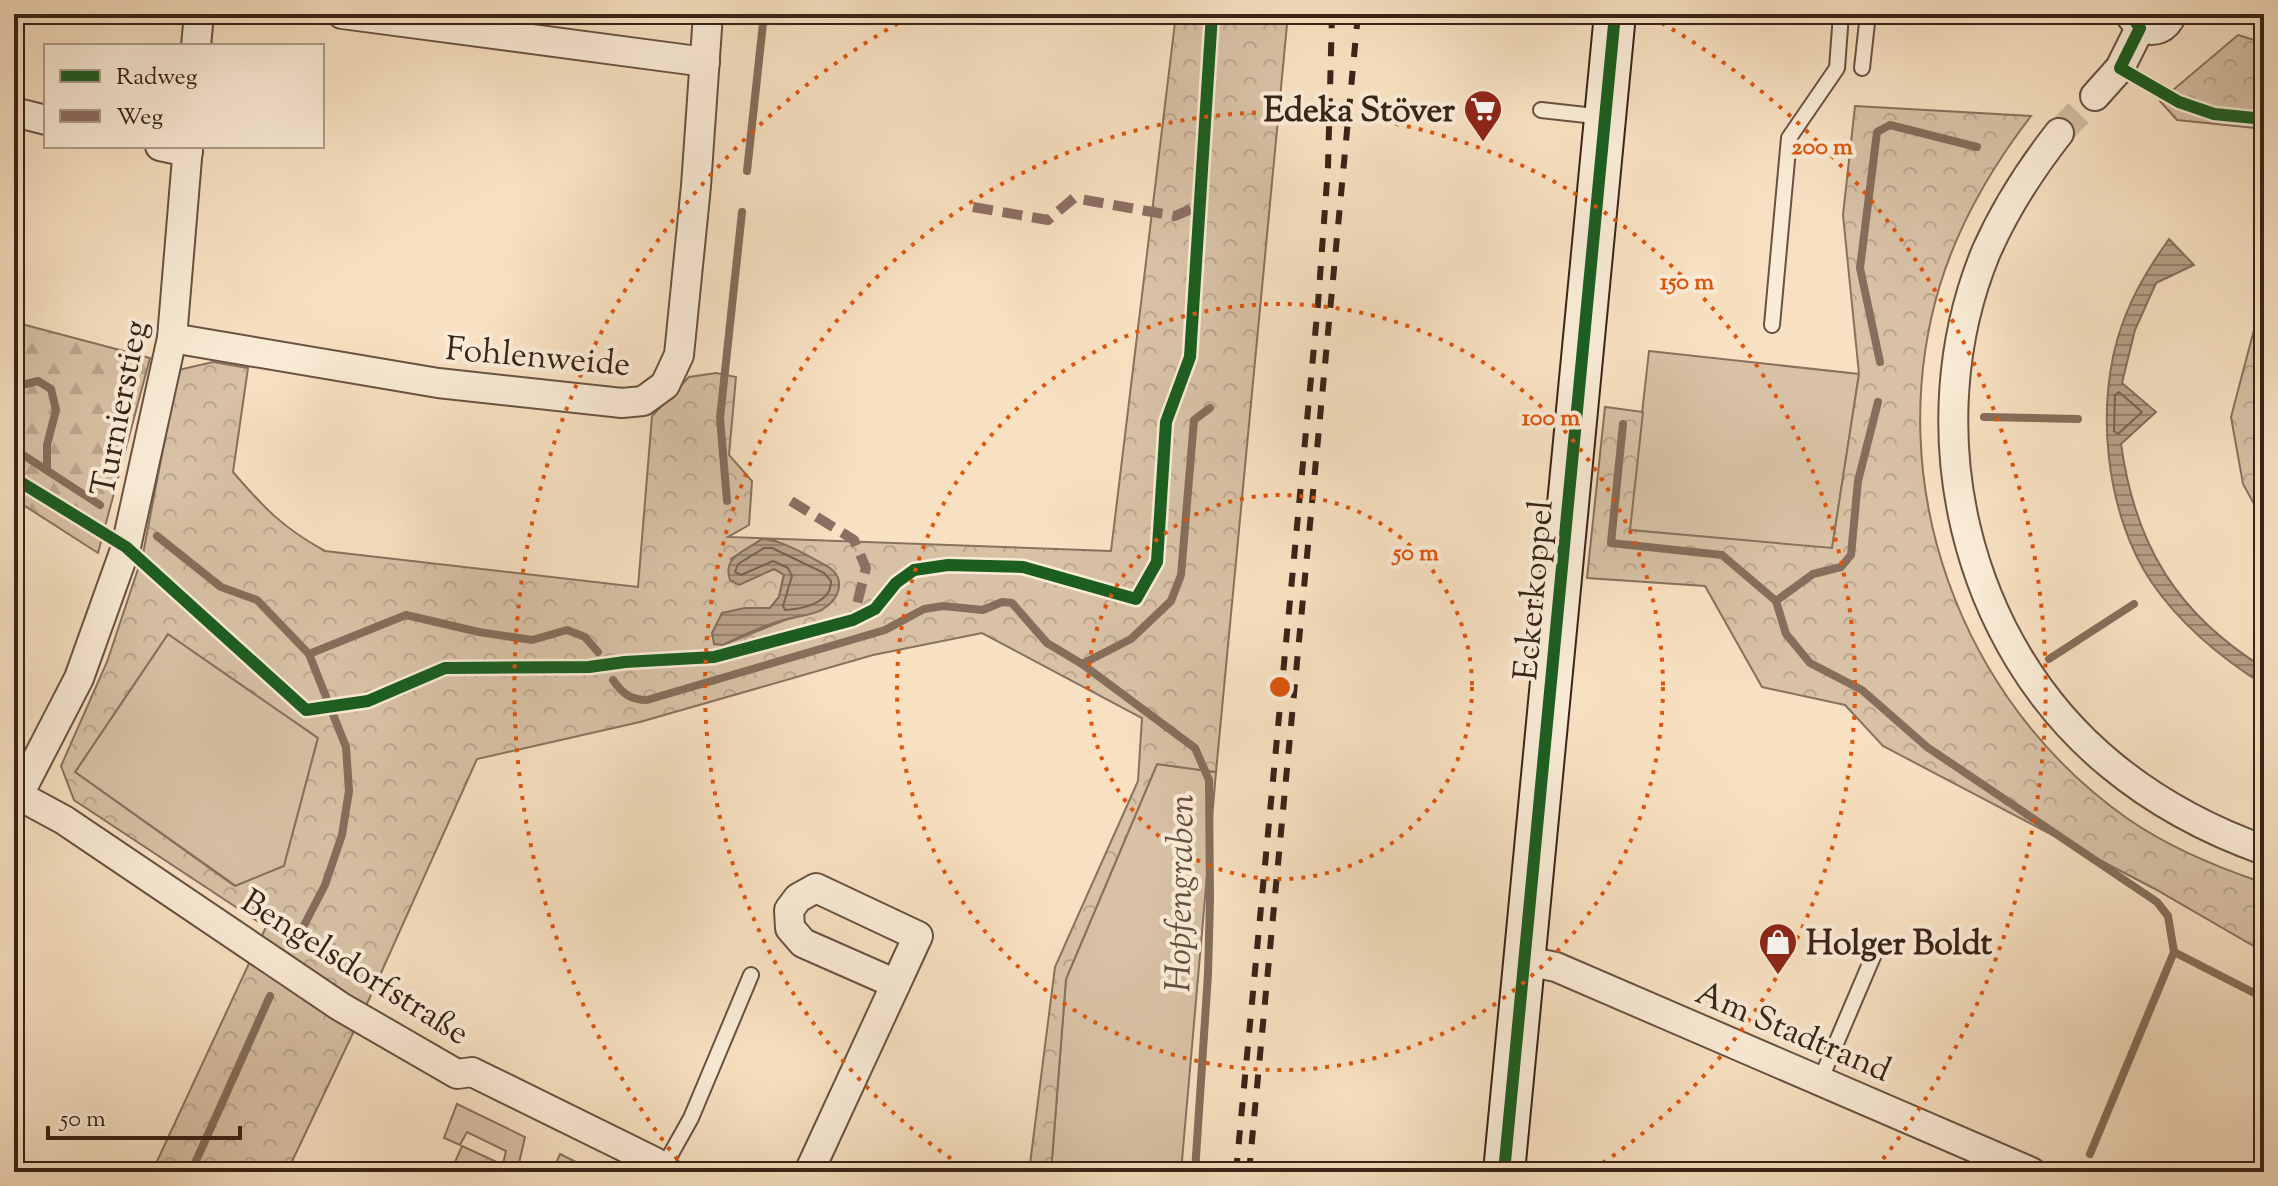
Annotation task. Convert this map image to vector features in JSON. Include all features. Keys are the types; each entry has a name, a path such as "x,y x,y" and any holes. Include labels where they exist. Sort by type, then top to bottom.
{"street":[{"path":"196,44 199,14"},
{"path":"342,14 705,62"},
{"name":"Fohlenweide","path":"172,338 438,383 622,403 643,401 665,385 679,355 696,186 708,14"},
{"name":"Eckerkoppel","path":"1504,1172 1615,14"},
{"path":"2095,96 2120,68 2135,21 2147,30 2159,29 2172,14"},
{"path":"14,112 44,120"},
{"path":"2059,133 2006,210 1986,252 1960,341 1954,386 1955,463 1964,524 1976,568 1993,611 2015,653 2042,693 2073,730 2109,764 2147,793 2187,818 2264,850"},
{"name":"Turnierstieg","path":"16,797 79,678 126,547 172,338 188,149"},
{"name":"Bengelsdorfstraße","path":"16,797 64,820 341,1007 457,1074 472,1072 665,1170"},
{"name":"Am Stadtrand","path":"1526,961 1556,967 2031,1172"},
{"path":"809,1172 896,984"}],"lane":[{"path":"1772,325 1789,138 1837,68 1841,14"},
{"path":"1862,68 1868,14"},
{"path":"1541,110 1605,117"},
{"path":"1820,1081 1875,952"},
{"path":"665,1170 691,1118 751,975"}],"green space":[{"path":"1176,14 1288,14 1216,772 1157,764 1066,979 1051,1172 1029,1172 1055,967 1138,781 1142,718 982,633 873,655 640,722 477,759 372,993 287,1172 152,1172 266,927 74,800 61,766 107,662 143,554 178,370 213,362 248,368 233,472 275,516 325,551 638,587 652,416 689,377 716,373 736,377 729,455 752,481 749,525 728,537 1111,551","holes":["762,539 774,540 785,546 822,610 785,620 723,645 745,608 770,608 779,597 784,574 774,569 762,574 731,559","168,634 318,738 284,866 235,886 75,772"]},
{"path":"2238,35 2264,43 2264,129 2177,120 2160,101"},
{"path":"1855,106 2031,116 1990,176 1957,240 1940,285 1924,360 1920,435 1929,510 1948,582 1979,650 2019,714 2069,770 2128,819 2160,839 2264,883 2264,952 2155,889 1883,746 1845,705 1762,687 1705,586 1587,578 1605,407 1643,412 1630,530 1832,548 1859,374 1843,215"},
{"path":"2264,318 2264,522 2243,484 2231,417 2255,326"},
{"path":"14,322 150,358 98,553 14,499"},
{"path":"1649,351 1859,374 1832,549 1629,530"},
{"path":"168,634 318,738 284,866 236,886 75,772"},
{"path":"1157,764 1216,772 1181,1172 1051,1172 1066,979"},
{"path":"457,1104 525,1137 517,1172 501,1172 506,1151 467,1132 460,1145 444,1138"},
{"path":"462,1146 501,1164 497,1172 451,1171"},
{"path":"560,1154 596,1172 552,1172"}],"water":[{"path":"2169,239 2194,265 2156,283 2135,330 2122,383 2156,412 2121,444 2128,480 2149,545 2165,574 2207,624 2264,668 2264,685 2203,640 2163,598 2136,555 2114,491 2107,422 2113,355 2131,302"},
{"path":"762,539 794,549 832,570 839,581 838,593 819,611 771,624 723,645 714,644 712,633 722,613 745,608 770,608 779,597 784,575 774,569 739,585 730,580 728,572 732,560"}],"waterway":[{"path":"747,171 764,14"},
{"path":"1880,362 1860,268 1877,132 1890,125 1977,147"},
{"path":"727,501 720,418 742,212"},
{"path":"14,387 38,381 51,389 56,410 47,445 47,470"},
{"path":"1776,601 1813,574 1841,567 1851,555 1858,481 1878,402"},
{"path":"1082,664 1131,639 1171,601 1181,575 1194,420 1210,408"},
{"path":"1984,417 2078,419"},
{"path":"1623,424 1611,543 1722,555 1776,601 1786,634 1810,663 1862,690 1927,747 2157,902 2168,916 2174,952"},
{"path":"14,449 100,505"},
{"path":"157,536 221,587 257,600 309,654 346,747 349,791 342,835 325,885 300,933"},
{"name":"Hopfengraben","path":"613,680 627,695 647,700 885,630 924,609 943,606 983,610 1002,602 1012,603 1047,643 1082,664 1195,748 1209,780 1210,900 1195,1172"},
{"path":"2049,659 2134,604"},
{"name":"Hopfengraben","path":"309,654 406,615 479,632 532,640 567,630 585,637 598,652"},
{"path":"2257,813 2264,794"},
{"name":"Hopfengraben","path":"2090,1154 2174,952 2264,998"},
{"path":"191,1172 270,996"}],"tunnel":[{"path":"2059,133 2095,96"}],"railway":[{"path":"1236,1172 1318,304 1328,167 1332,14"},
{"path":"1249,1172 1358,14"}],"marked path":[{"path":"973,207 1048,220 1074,198 1175,216 1198,206"},
{"path":"791,501 854,540 866,568 853,620"}],"cycle path":[{"path":"14,478 126,547 306,710 368,701 445,668 589,667 714,657 853,620 875,609 896,583 914,570 948,565 1023,567 1136,599 1157,562 1166,422 1190,357 1212,14"},
{"path":"1504,1172 1615,14"},
{"path":"2130,14 2140,28 2120,68 2179,102 2214,114 2264,119"}],"place":[{"name":"Edeka Stöver","path":"1483,143"},
{"name":"Holger Boldt","path":"1778,976"}]}
